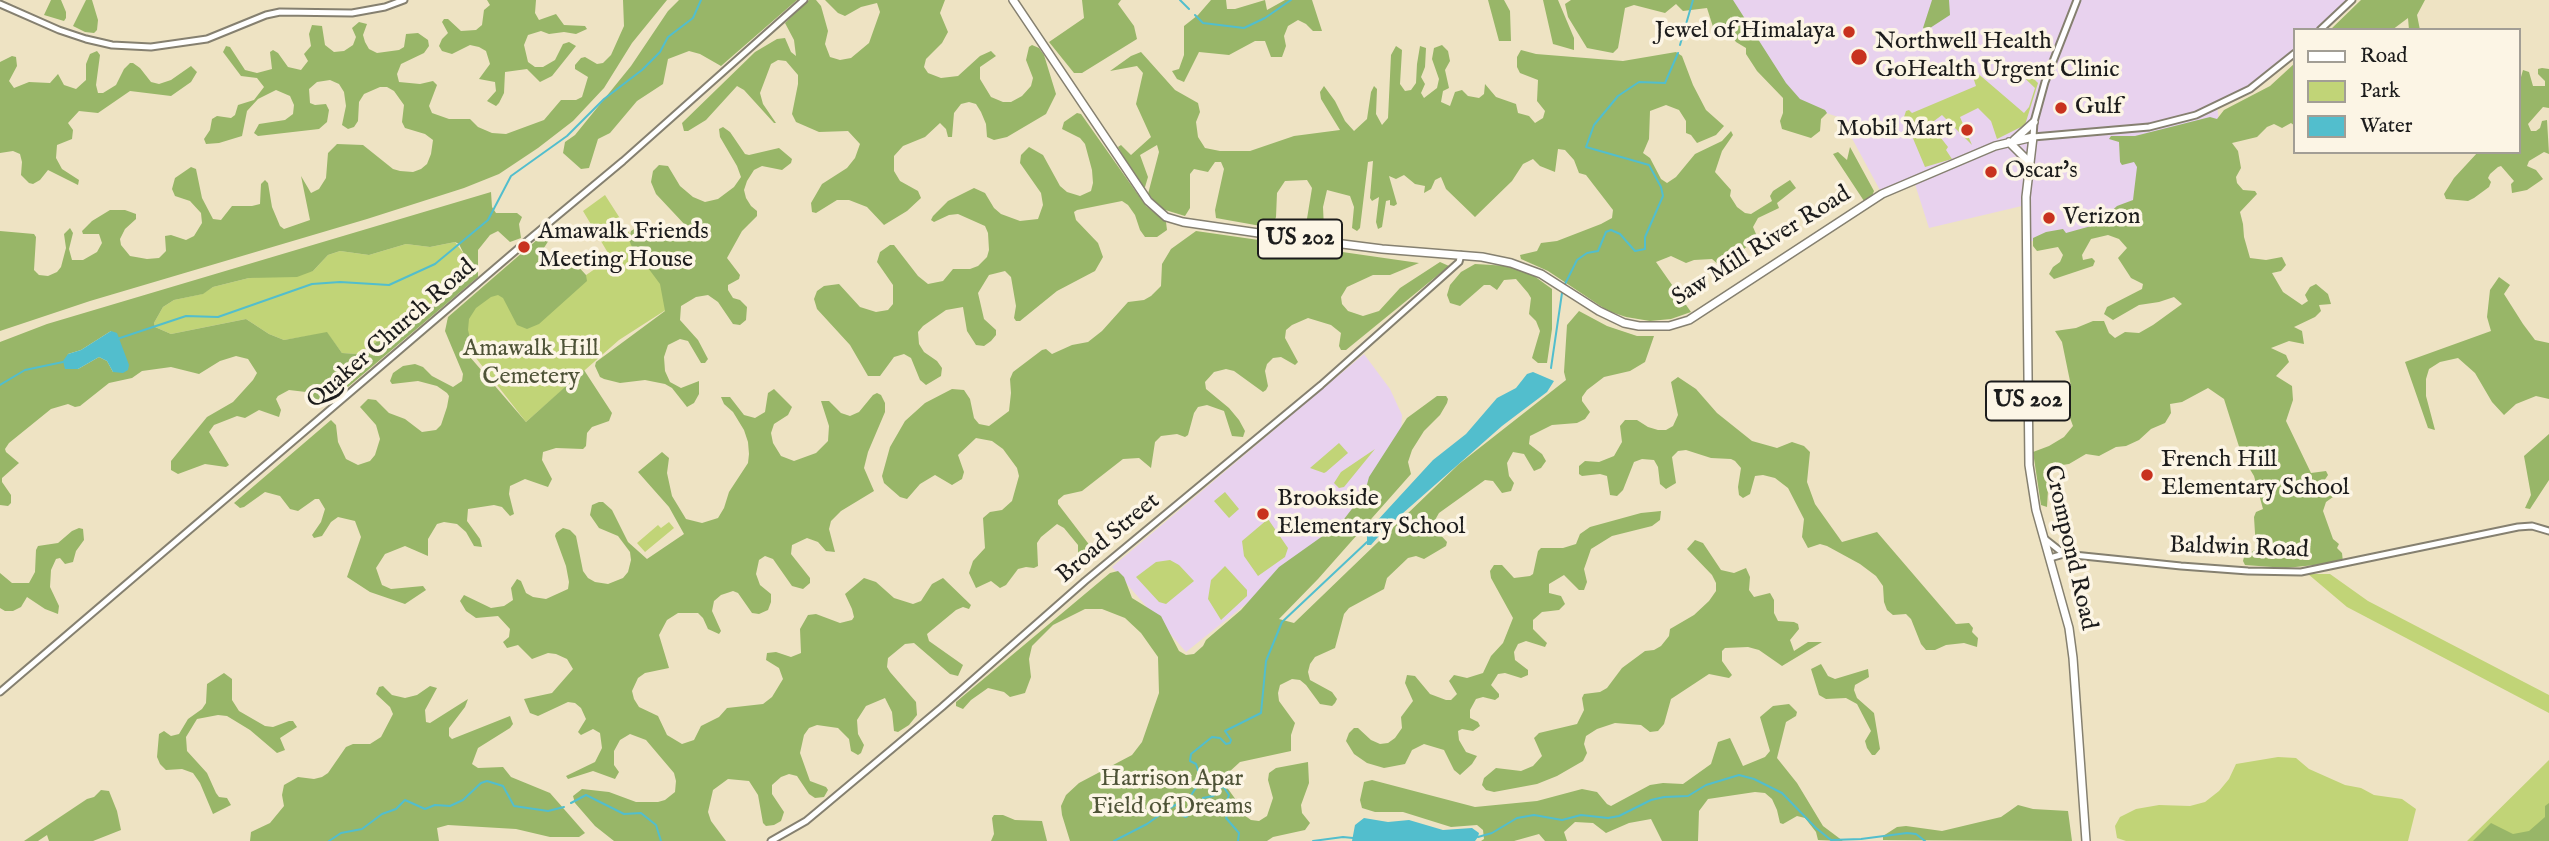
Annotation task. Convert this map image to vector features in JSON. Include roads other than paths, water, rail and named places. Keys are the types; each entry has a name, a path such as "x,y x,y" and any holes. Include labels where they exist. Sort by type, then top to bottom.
{"highway":[{"name":"Saw Mill River Road","path":"1013,0 1148,201 1166,217 1183,222 1279,236 1502,261 1530,269 1599,311 1625,323 1639,326 1670,326 1689,320 1882,194 2011,141 2033,137"},
{"path":"2029,167 2011,141 2034,122"},
{"name":"Crompond Road","path":"2033,137 2026,197 2029,465 2034,498 2069,628 2086,841"}],"street":[{"path":"0,4 86,39 112,45 151,47 207,39 280,12 352,13 404,0"},
{"name":"Quaker Church Road","path":"0,692 623,161 804,0"},
{"path":"2033,137 2034,122 2048,76 2077,0"},
{"path":"2322,28 2352,0"},
{"name":"Saw Mill River Road","path":"2033,137 2149,127 2196,115 2250,89 2294,54"},
{"name":"Broad Street","path":"771,841 824,806 1085,581 1321,385 1460,262 1461,255"},
{"name":"Baldwin Road","path":"2050,558 2064,554 2192,567 2301,572 2518,527 2532,526 2549,531"},
{"path":"2045,539 2064,554"}],"water":[{"path":"111,331 117,333 129,365 128,370 123,373 113,372 107,361 99,357 78,369 65,369 63,361 68,354 81,350"},
{"path":"1533,372 1554,381 1547,392 1502,426 1386,528 1371,545 1367,545 1367,535 1376,522 1433,460 1466,434 1497,398 1516,388 1527,374"},
{"path":"1364,818 1388,822 1409,820 1443,830 1472,828 1479,833 1475,841 1352,841 1355,825"}],"waterway":[{"path":"117,339 186,316 218,317 312,284 340,282 389,285 435,264 488,220 511,176 567,136 604,99 642,70 660,52 668,37 693,18 701,0"},
{"path":"1180,0 1189,9"},
{"path":"1195,15 1203,23 1244,28 1265,18 1291,0"},
{"path":"1680,45 1693,0"},
{"path":"1565,284 1577,260 1587,253 1598,251 1606,232 1611,230 1620,234 1635,251 1645,249 1645,237 1663,196 1649,165 1586,147 1594,125 1618,96 1639,82 1665,83 1678,53"},
{"path":"1551,368 1562,293"},
{"path":"0,385 25,370 63,362"},
{"path":"1114,841 1190,797 1199,783 1200,776 1196,764 1190,761 1191,754 1212,737 1220,738 1226,744 1230,743 1225,731 1261,713 1266,661 1282,622 1367,542"},
{"path":"1478,837 1492,833 1517,818 1534,815 1562,820 1581,815 1608,818 1619,816 1651,800 1688,796 1706,785 1739,775 1754,779 1782,793 1831,840 1907,833 1916,834 1925,841"},
{"path":"329,841 341,833 362,829 382,814 396,809 405,800 425,809 435,805 450,806 463,800 481,783 487,781 503,786 514,806 548,811 564,807"},
{"path":"1178,806 1179,814 1186,817 1197,807 1203,807 1203,798 1213,796 1223,786 1229,795 1226,803 1229,812 1226,818 1239,833 1238,841"},
{"path":"571,803 586,795 624,814 641,813 656,825 661,841"},
{"path":"1313,841 1353,838"}],"place":[{"name":"Jewel of Himalaya","path":"1849,32"},
{"name":"Northwell Health GoHealth Urgent Clinic","path":"1859,57"},
{"name":"Gulf","path":"2061,108"},
{"name":"Mobil Mart","path":"1967,130"},
{"name":"Oscar's","path":"1991,172"},
{"name":"Verizon","path":"2049,218"},
{"name":"Amawalk Friends Meeting House","path":"524,247"},
{"name":"French Hill Elementary School","path":"2147,475"},
{"name":"Brookside Elementary School","path":"1263,514"}],"park label":[{"name":"Amawalk Hill Cemetery","path":"531,364"},
{"name":"Harrison Apar Field of Dreams","path":"1172,794"}]}
